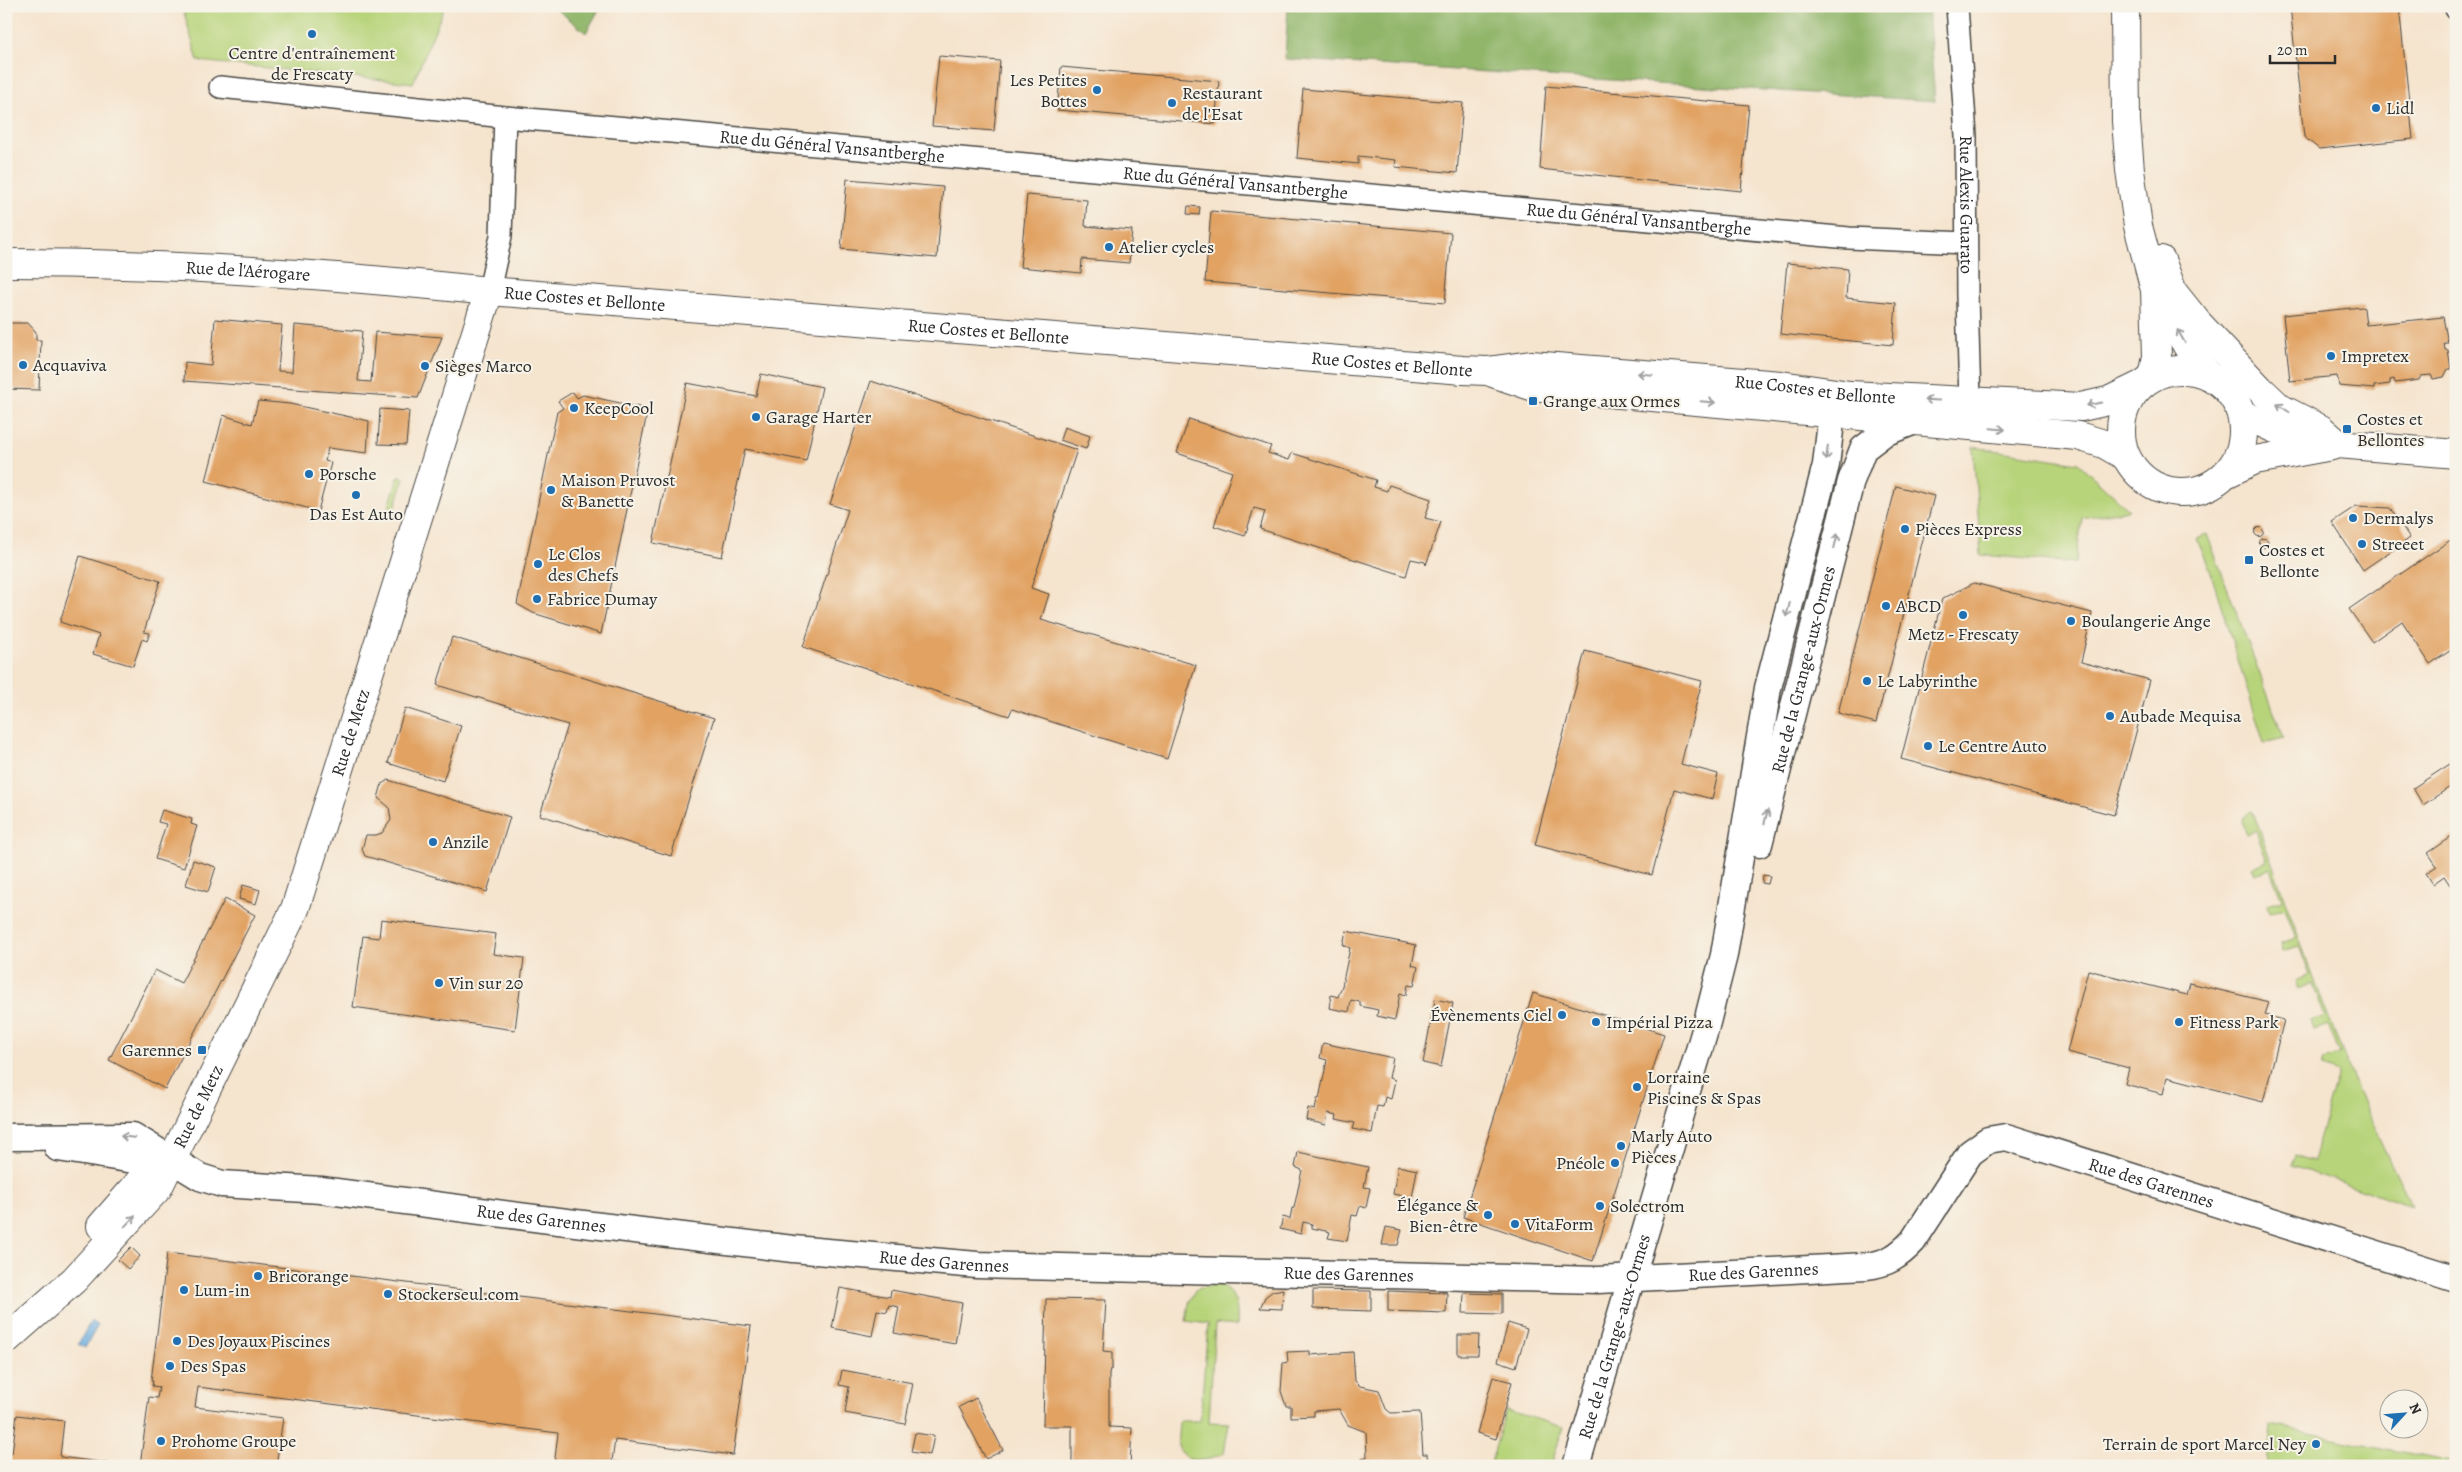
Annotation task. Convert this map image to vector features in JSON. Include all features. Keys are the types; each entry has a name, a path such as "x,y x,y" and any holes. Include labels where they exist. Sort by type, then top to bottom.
{"main road":[{"path":"2125,6 2126,102 2130,170 2138,226 2155,290 2157,356 2146,382 2128,401 2122,418 2121,436 2126,456 2137,474 2154,486 2178,493 2194,492 2213,485 2228,473 2254,460 2338,444"},
{"path":"2130,170 2173,292 2197,322 2280,408 2321,428 2338,444"},
{"name":"Rue de l'Aérogare","path":"6,263 73,263 372,278 489,291"},
{"path":"2155,290 2192,356 2209,376"},
{"name":"Rue Costes et Bellonte","path":"489,291 1487,371 1531,386 1841,404 1970,402 2081,407 2108,401 2146,382"},
{"name":"Rue de Metz","path":"6,1340 74,1280 143,1207 165,1178 171,1158 184,1138 294,910 489,291"},
{"path":"2146,382 2182,369 2209,376 2224,385 2235,398 2242,414 2244,436 2241,449 2228,473"},
{"name":"Rue Costes et Bellonte","path":"1841,404 1915,421 2078,436 2104,444 2126,456"},
{"path":"2242,414 2276,429 2338,444 2456,454"},
{"name":"Rue de Metz","path":"6,1321 67,1265 144,1176 171,1158"}],"street":[{"name":"Rue Alexis Guarato","path":"1957,6 1966,136 1966,243 1970,402"},
{"name":"Rue du Général Vansantberghe","path":"220,87 505,117 1840,237 1966,243"},
{"path":"489,291 501,236 505,117"},
{"name":"Rue de la Grange-aux-Ormes","path":"1726,948 1768,688 1841,404"},
{"name":"Rue de la Grange-aux-Ormes","path":"1576,1466 1705,1030 1726,948 1758,846 1851,481 1863,448 1884,432 1915,421"},
{"name":"Rue des Garennes","path":"6,1138 133,1136 200,1177 222,1184 321,1190 570,1223 901,1259 977,1265 1283,1274 1598,1280 1866,1266 1889,1261 1904,1251 1913,1241 1970,1154 1988,1140 2006,1137 2456,1279"}],"green space":[{"name":"Centre d'entraînement de Frescaty","path":"182,6 445,6 413,83 198,61"},
{"path":"553,6 601,6 586,33"},
{"path":"1288,6 1928,6 1935,101 1285,59"},
{"path":"1973,447 2078,463 2129,510 2082,518 2076,563 1981,555"},
{"path":"402,476 404,479 395,508 391,510 389,506 398,478"},
{"path":"2207,534 2284,738 2264,743 2208,564 2196,538"},
{"path":"2251,811 2253,812 2326,1012 2367,1110 2412,1206 2292,1166 2295,1156 2313,1161 2338,1073 2322,1067 2324,1060 2340,1055 2328,1025 2313,1031 2310,1022 2325,1016 2313,984 2298,989 2295,981 2310,975 2299,946 2283,951 2281,943 2296,938 2285,908 2269,913 2267,905 2282,900 2270,869 2255,874 2252,867 2267,861 2256,831 2247,834 2243,823 2244,817"},
{"path":"1216,1283 1228,1290 1235,1300 1237,1326 1215,1324 1209,1422 1229,1423 1224,1453 1205,1460 1198,1460 1185,1457 1181,1452 1178,1445 1179,1421 1200,1421 1208,1324 1186,1321 1189,1303 1195,1290"},
{"path":"1506,1410 1563,1427 1551,1466 1490,1466"},
{"name":"Terrain de sport Marcel Ney","path":"2271,1425 2456,1463 2456,1466 2267,1466"}],"water":[{"path":"91,1321 98,1325 85,1348 78,1344"}],"building":[{"path":"2290,6 2399,6 2413,139 2319,149 2304,137"},
{"path":"939,56 1000,61 994,131 932,126"},
{"path":"1061,67 1219,81 1215,124 1057,110"},
{"path":"1546,86 1749,105 1741,191 1540,169"},
{"path":"1303,89 1463,103 1457,173 1395,167 1396,160 1358,156 1358,164 1297,158"},
{"path":"847,179 943,187 937,258 841,249"},
{"path":"1027,195 1087,200 1085,226 1132,230 1129,263 1082,259 1081,273 1020,267"},
{"path":"1188,206 1200,207 1199,215 1187,214"},
{"path":"1211,211 1451,233 1445,303 1205,282"},
{"path":"1787,263 1848,269 1846,298 1896,303 1893,345 1780,334"},
{"path":"2364,308 2366,325 2443,317 2448,343 2444,343 2445,350 2448,350 2451,369 2448,369 2444,377 2433,379 2431,375 2421,376 2419,380 2395,383 2394,379 2390,380 2390,384 2374,386 2374,389 2339,386 2337,376 2290,381 2283,315"},
{"path":"215,319 282,325 278,371 292,372 295,325 362,331 358,381 371,382 375,332 442,337 418,398 184,381 185,362 211,365"},
{"name":"Acquaviva","path":"6,323 28,323 36,332 36,340 41,340 39,390 6,389"},
{"path":"761,374 822,387 806,461 745,449 722,557 653,543 687,383 756,396"},
{"path":"871,381 1077,450 1031,588 1049,594 1041,620 1196,665 1167,759 1012,709 1009,716 803,647 848,510 830,504"},
{"path":"573,392 577,398 583,395 648,409 601,634 533,613 517,604 557,412 563,408 558,401"},
{"path":"258,401 290,404 369,421 367,453 328,448 325,461 331,463 318,511 206,481 223,415 252,424"},
{"path":"380,409 409,411 406,445 378,444"},
{"path":"1189,419 1271,446 1268,453 1289,460 1292,453 1376,480 1374,487 1387,491 1389,485 1431,499 1425,518 1441,522 1426,565 1425,562 1411,559 1406,576 1260,529 1265,511 1254,508 1245,536 1214,526 1232,472 1177,453"},
{"path":"1064,427 1090,436 1086,449 1060,440"},
{"path":"1896,486 1934,496 1876,723 1838,713"},
{"path":"2356,506 2390,508 2410,538 2363,570 2332,522"},
{"path":"2259,528 2263,532 2259,536 2255,532"},
{"path":"2264,539 2268,543 2264,547 2260,543"},
{"path":"2452,539 2456,545 2456,647 2430,664 2402,621 2372,642 2349,609"},
{"path":"80,556 160,581 144,632 150,633 147,641 142,639 133,666 93,654 99,635 60,622"},
{"path":"1974,583 2092,613 2081,662 2150,680 2114,815 1901,759 1942,599"},
{"path":"452,637 714,718 671,856 540,815 568,725 437,685"},
{"path":"1585,651 1702,681 1681,764 1718,774 1712,799 1674,789 1652,875 1535,845"},
{"path":"405,708 461,726 443,781 388,763"},
{"path":"2456,760 2456,783 2423,805 2413,788"},
{"name":"Anzile","path":"388,780 510,817 487,892 365,856 362,849 366,835 382,833 391,820 389,807 378,798 382,784"},
{"path":"162,810 192,819 191,824 197,826 184,868 155,859 166,824 158,822"},
{"path":"2456,834 2456,881 2450,885 2444,876 2433,884 2426,873 2437,866 2428,853"},
{"path":"193,860 216,867 208,892 186,885"},
{"path":"1763,875 1770,876 1768,884 1762,883"},
{"path":"243,885 260,890 256,904 239,899"},
{"path":"225,899 255,915 165,1089 109,1060 155,970 181,983"},
{"name":"Vin sur 20","path":"381,919 496,934 493,954 524,958 515,1030 353,1007 363,936 379,938"},
{"path":"1346,931 1416,945 1412,965 1418,967 1414,986 1408,985 1406,995 1400,993 1395,1020 1377,1016 1378,1010 1360,1006 1360,1002 1351,1000 1349,1012 1329,1008 1331,995 1338,997 1342,986 1350,948 1343,945"},
{"path":"2088,970 2187,995 2190,983 2269,1002 2265,1015 2284,1020 2263,1102 2167,1077 2163,1094 2125,1084 2129,1068 2067,1052"},
{"path":"1533,993 1664,1034 1593,1261 1463,1217"},
{"path":"1435,999 1453,1003 1441,1067 1423,1063"},
{"path":"1323,1043 1393,1058 1389,1078 1395,1080 1391,1099 1385,1097 1383,1107 1377,1106 1372,1133 1353,1129 1355,1123 1336,1119 1337,1115 1328,1113 1326,1125 1306,1120 1308,1108 1315,1110 1317,1099 1319,1099 1327,1060 1320,1058"},
{"path":"1298,1152 1368,1167 1364,1187 1370,1188 1366,1208 1360,1206 1357,1216 1352,1215 1347,1241 1328,1238 1330,1232 1312,1228 1312,1224 1303,1222 1301,1234 1280,1229 1283,1217 1290,1219 1292,1208 1294,1208 1302,1170 1295,1167"},
{"path":"1398,1166 1417,1170 1412,1198 1393,1194"},
{"path":"1386,1227 1402,1230 1398,1245 1382,1245"},
{"path":"131,1247 140,1256 128,1269 118,1260"},
{"path":"167,1253 751,1326 733,1455 615,1440 612,1461 645,1466 554,1466 558,1433 198,1387 195,1407 283,1418 276,1466 140,1466 149,1397 157,1398 159,1387 152,1386 153,1381 151,1381"},
{"path":"840,1288 890,1297 891,1290 962,1303 955,1344 894,1333 899,1307 889,1305 887,1312 877,1310 872,1336 832,1328"},
{"path":"1283,1289 1282,1309 1260,1308 1265,1297 1273,1291"},
{"path":"1313,1290 1371,1291 1371,1311 1313,1309"},
{"path":"1388,1291 1447,1293 1446,1313 1388,1311"},
{"path":"1464,1293 1502,1294 1502,1314 1463,1313"},
{"path":"1046,1299 1106,1300 1103,1351 1112,1352 1112,1369 1110,1369 1109,1374 1109,1427 1132,1428 1130,1466 1072,1466 1072,1426 1043,1426"},
{"path":"1508,1323 1527,1329 1516,1367 1498,1361"},
{"path":"1458,1335 1479,1335 1478,1355 1458,1355"},
{"path":"1310,1351 1310,1355 1353,1352 1355,1381 1360,1386 1379,1390 1386,1409 1391,1413 1420,1412 1423,1454 1427,1454 1428,1466 1363,1466 1362,1458 1367,1457 1366,1432 1348,1425 1339,1409 1314,1411 1314,1416 1291,1417 1291,1406 1286,1406 1281,1391 1283,1363 1288,1362 1287,1352"},
{"path":"842,1370 913,1383 905,1424 845,1413 849,1387 839,1385"},
{"path":"1493,1377 1512,1382 1496,1439 1477,1433"},
{"path":"976,1398 1003,1450 986,1459 959,1407"},
{"path":"17,1415 64,1421 60,1457 108,1463 107,1466 6,1466 6,1452 12,1453"},
{"path":"915,1433 934,1436 930,1455 911,1452"}],"place":[{"name":"Centre d'entraînement de Frescaty","path":"312,34"},
{"name":"Les Petites Bottes","path":"1097,90"},
{"name":"Restaurant de l'Esat","path":"1172,103"},
{"name":"Lidl","path":"2376,108"},
{"name":"Atelier cycles","path":"1109,247"},
{"name":"Impretex","path":"2331,356"},
{"name":"Acquaviva","path":"23,365"},
{"name":"Sièges Marco","path":"425,366"},
{"name":"Grange aux Ormes","path":"1533,401"},
{"name":"KeepCool","path":"574,408"},
{"name":"Garage Harter","path":"756,417"},
{"name":"Costes et Bellontes","path":"2347,429"},
{"name":"Porsche","path":"309,474"},
{"name":"Maison Pruvost & Banette","path":"551,490"},
{"name":"Das Est Auto","path":"356,495"},
{"name":"Dermalys","path":"2353,518"},
{"name":"Pièces Express","path":"1905,529"},
{"name":"Streeet","path":"2362,544"},
{"name":"Costes et Bellonte","path":"2249,560"},
{"name":"Le Clos des Chefs","path":"538,564"},
{"name":"Fabrice Dumay","path":"537,599"},
{"name":"ABCD","path":"1886,606"},
{"name":"Metz - Frescaty","path":"1963,615"},
{"name":"Boulangerie Ange","path":"2071,621"},
{"name":"Le Labyrinthe","path":"1867,681"},
{"name":"Aubade Mequisa","path":"2110,716"},
{"name":"Le Centre Auto","path":"1928,746"},
{"name":"Anzile","path":"433,842"},
{"name":"Vin sur 20","path":"439,983"},
{"name":"Évènements Ciel","path":"1562,1015"},
{"name":"Impérial Pizza","path":"1596,1022"},
{"name":"Fitness Park","path":"2179,1022"},
{"name":"Garennes","path":"202,1050"},
{"name":"Lorraine Piscines & Spas","path":"1637,1087"},
{"name":"Marly Auto Pièces","path":"1621,1146"},
{"name":"Pnéole","path":"1615,1163"},
{"name":"Solectrom","path":"1600,1206"},
{"name":"Élégance & Bien-être","path":"1488,1215"},
{"name":"VitaForm","path":"1515,1224"},
{"name":"Bricorange","path":"258,1276"},
{"name":"Lum-in","path":"184,1290"},
{"name":"Stockerseul.com","path":"388,1294"},
{"name":"Des Joyaux Piscines","path":"177,1341"},
{"name":"Des Spas","path":"170,1366"},
{"name":"Prohome Groupe","path":"161,1441"},
{"name":"Terrain de sport Marcel Ney","path":"2316,1444"}]}
